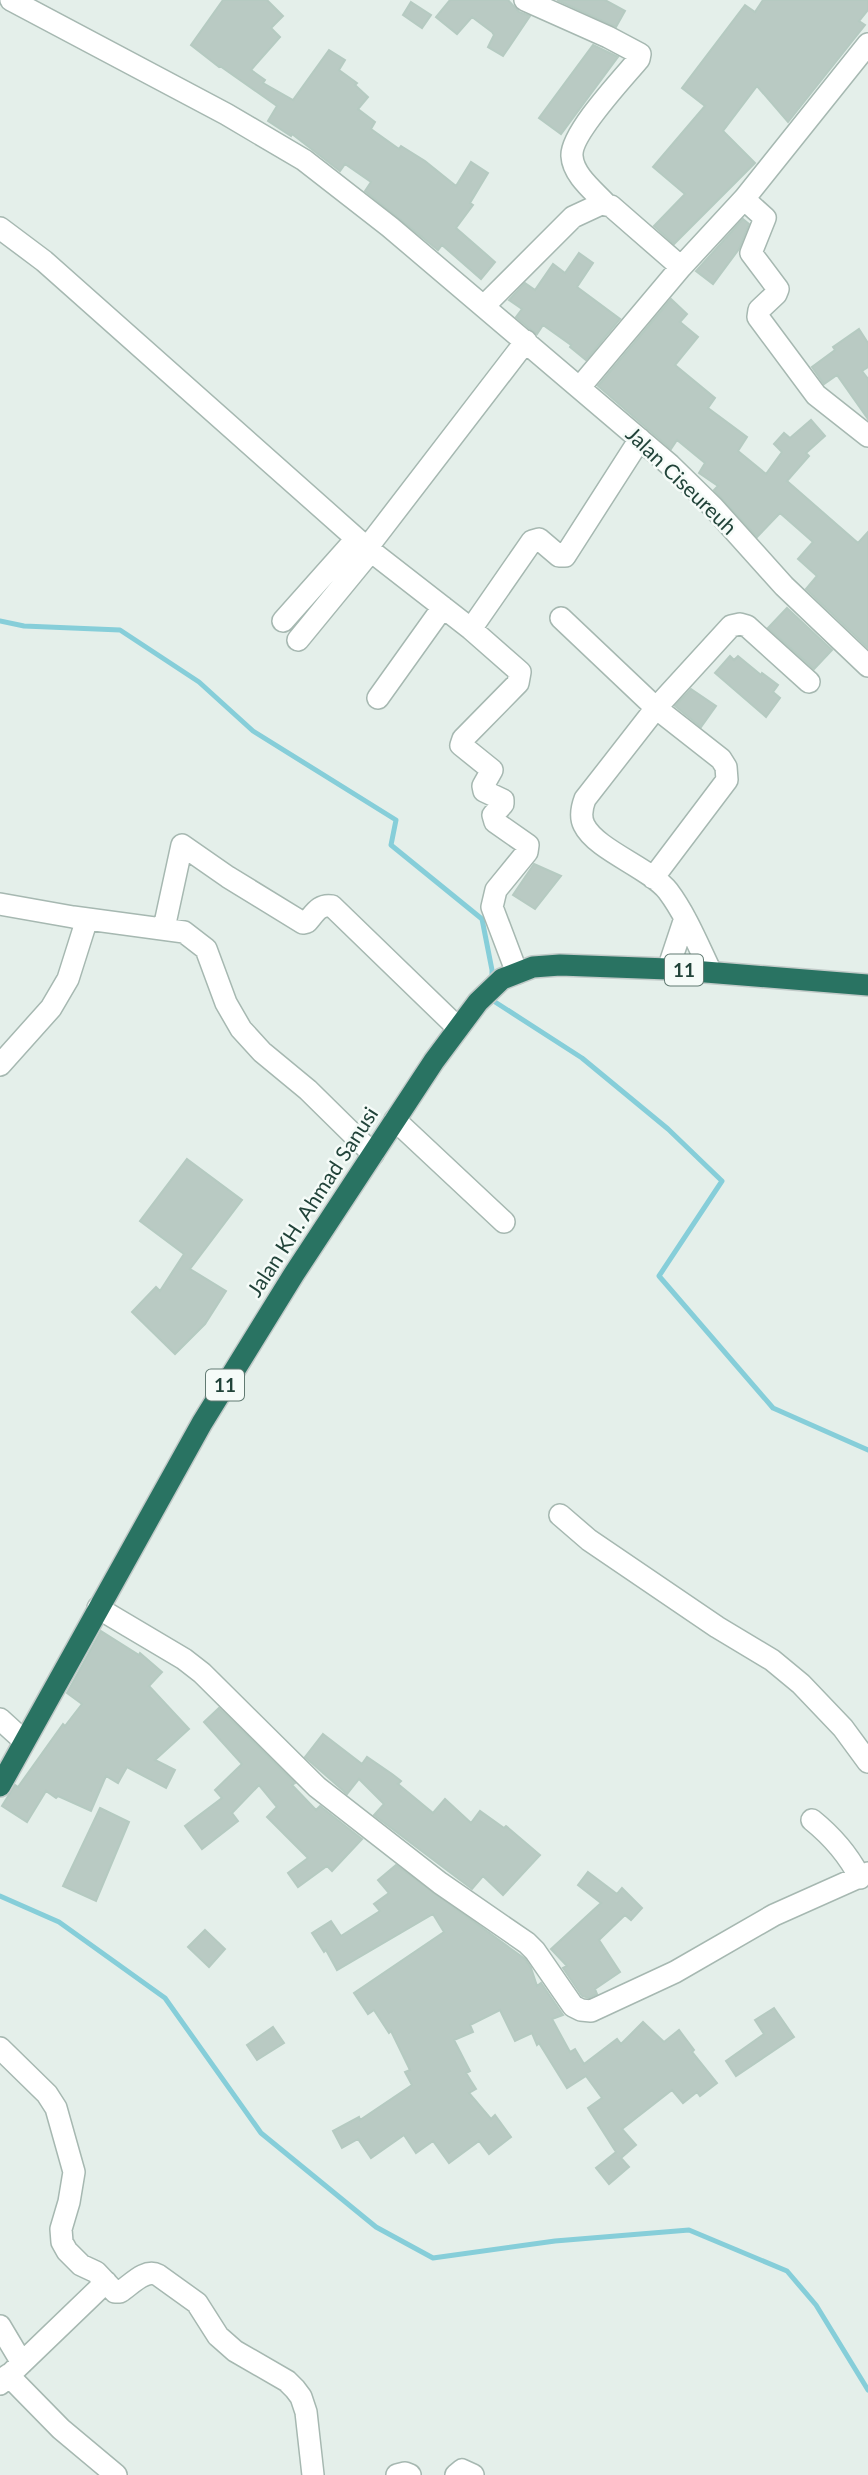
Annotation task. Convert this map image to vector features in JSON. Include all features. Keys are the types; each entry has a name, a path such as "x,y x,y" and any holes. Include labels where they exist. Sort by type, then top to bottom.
{"highway":[{"name":"Jalan KH. Ahmad Sanusi","path":"0,1786 23,1740 233,1372 312,1244 478,1002 509,976 533,967 560,965 668,969 868,985"}],"street":[{"name":"Jalan Ciseureuh","path":"11,0 226,114 304,160 390,227 692,485 784,586 868,666"},
{"path":"525,0 640,54 639,59 576,136 572,156 597,206 681,267"},
{"path":"580,387 681,267 744,199 868,44"},
{"path":"744,199 765,219 751,253 778,289 759,310 758,317 816,395 868,436"},
{"path":"484,306 573,217 597,206"},
{"path":"0,228 52,268 365,546 471,629 520,672 518,683 463,739 461,745 492,770 483,782 484,791 503,800 503,804 493,815 495,822 528,845 527,852 496,890 492,907 509,976"},
{"path":"298,640 365,546 526,341"},
{"path":"471,629 532,541 539,539 559,556 565,555 640,439"},
{"path":"283,621 365,546"},
{"path":"378,698 443,607"},
{"path":"561,618 656,708 721,759 726,767 727,780 653,878"},
{"path":"711,972 685,918 667,890 584,827 582,814 585,799 656,708 731,626 747,626 809,682"},
{"path":"164,928 182,845 303,923 307,922 318,908 332,906 458,1028"},
{"path":"0,904 184,932 206,949 226,1003 241,1029 262,1052 308,1090 373,1154"},
{"path":"668,969 685,918"},
{"path":"0,1065 51,1008 68,979 87,919"},
{"path":"395,1120 504,1222"},
{"path":"560,1515 599,1547 717,1627 772,1660 801,1684 843,1728 868,1762"},
{"path":"98,1608 184,1659 202,1673 317,1787 440,1883 527,1943 573,2006 581,2010 591,2011 675,1972 774,1915 864,1876 831,1835 812,1820"},
{"path":"0,1719 23,1740"},
{"path":"0,2048 47,2094 56,2108 74,2172 61,2230 62,2242 67,2251 81,2265 96,2272 116,2292 147,2273 158,2275 198,2303 218,2336 235,2351 288,2381 301,2397 306,2412 313,2475"},
{"path":"10,2374 106,2282"},
{"path":"0,2326 10,2374 61,2429 116,2475"},
{"path":"456,2475 462,2470 473,2475"},
{"path":"397,2475 410,2475"}],"building":[{"path":"223,0 267,0 283,16 271,28 280,37 251,70 265,80 263,83 293,100 329,50 345,60 339,70 357,83 355,85 368,97 358,109 375,122 371,129 399,149 401,146 425,161 456,186 471,162 488,173 470,203 473,205 456,228 495,262 481,279 442,245 438,250 365,191 371,182 345,164 340,171 292,134 291,136 268,121 277,106 191,45"},
{"path":"450,0 508,0 519,12 530,16 503,56 488,47 494,35 492,32 472,17 457,34 436,17"},
{"path":"557,0 605,0 625,11 616,27"},
{"path":"763,0 868,0 868,10 859,21 865,25 788,122 757,86 723,131 755,163 674,244 654,226 685,194 653,167 705,106 682,88 745,5 755,12"},
{"path":"411,2 431,15 422,28 403,15"},
{"path":"593,45 618,57 561,134 539,118"},
{"path":"743,219 749,224 739,249 713,284 696,271"},
{"path":"579,253 593,263 577,287 620,319 586,360 570,347 571,345 543,325 537,334 530,329 516,317 522,309 509,300 525,283 535,290 553,264 565,273"},
{"path":"671,299 687,314 680,322 698,337 675,365 715,398 708,408 747,437 738,451 766,474 782,452 774,444 784,433 790,438 811,420 825,436 806,453 809,456 787,481 858,543 868,532 868,648 806,589 817,576 798,559 813,542 780,513 757,537 714,490 718,486 699,473 705,463 677,440 671,449 598,386"},
{"path":"859,329 868,343 868,367 862,371 868,379 868,419 837,375 824,384 812,367 835,350 833,347"},
{"path":"787,608 832,650 814,669 768,628"},
{"path":"730,656 734,660 738,656 778,685 773,692 780,698 766,717 715,673"},
{"path":"691,689 716,706 701,727 675,706"},
{"path":"534,864 561,876 535,909 513,895"},
{"path":"187,1159 242,1200 190,1269 226,1291 205,1324 175,1354 132,1312 156,1287 160,1291 184,1254 140,1221"},
{"path":"101,1631 139,1655 140,1653 162,1672 149,1686 189,1729 155,1760 175,1770 166,1788 127,1767 118,1783 106,1776 91,1811 58,1796 56,1798 46,1791 27,1822 2,1806 15,1785 18,1787 63,1724 65,1726 82,1704 67,1693"},
{"path":"219,1708 295,1783 292,1785 316,1810 320,1806 362,1839 332,1871 327,1866 298,1887 288,1873 308,1858 267,1817 277,1807 259,1785 232,1813 238,1821 202,1849 185,1826 222,1798 215,1790 242,1764 204,1722"},
{"path":"323,1734 362,1764 367,1757 392,1774 401,1781 398,1784 433,1813 445,1799 471,1823 480,1811 504,1828 506,1826 540,1855 503,1895 483,1876 472,1889 374,1815 384,1804 359,1779 347,1794 305,1757"},
{"path":"100,1808 129,1822 96,1901 63,1886"},
{"path":"396,1865 525,1959 537,1986 541,1983 563,2015 552,2019 570,2052 575,2049 584,2064 617,2039 621,2044 643,2022 664,2042 679,2030 694,2050 692,2052 717,2083 700,2096 697,2092 683,2103 672,2090 622,2129 636,2145 621,2158 629,2167 609,2184 596,2168 616,2152 588,2108 602,2098 586,2076 567,2088 539,2043 537,2045 532,2033 515,2041 500,2010 470,2025 473,2032 454,2040 470,2071 466,2073 476,2089 469,2093 491,2119 495,2115 511,2137 489,2154 479,2141 449,2163 433,2141 416,2153 404,2135 371,2158 358,2139 342,2148 333,2131 359,2117 360,2120 412,2085 405,2072 410,2070 391,2031 389,2033 374,2010 368,2014 354,1993 444,1932 433,1914 337,1970 312,1933 331,1921 341,1936 380,1911 374,1904 389,1893 378,1880"},
{"path":"588,1872 617,1894 622,1888 642,1908 631,1920 625,1915 599,1940 620,1972 595,1989 597,1994 589,1998 582,1996 563,1968 567,1966 551,1949 601,1903 578,1885"},
{"path":"205,1930 225,1949 209,1967 188,1947"},
{"path":"774,2008 794,2037 736,2076 726,2061 764,2034 755,2020"},
{"path":"273,2027 284,2043 257,2060 247,2045"}],"waterway":[{"path":"0,621 24,626 120,630 199,682 253,731 396,820 391,845 482,919 492,981"},
{"path":"492,998 582,1058 668,1129 722,1181 659,1276 773,1408 868,1450"},
{"path":"0,1896 59,1922 165,1998 261,2133 376,2227 433,2258 555,2241 689,2230 787,2271 816,2305 868,2390"}]}
